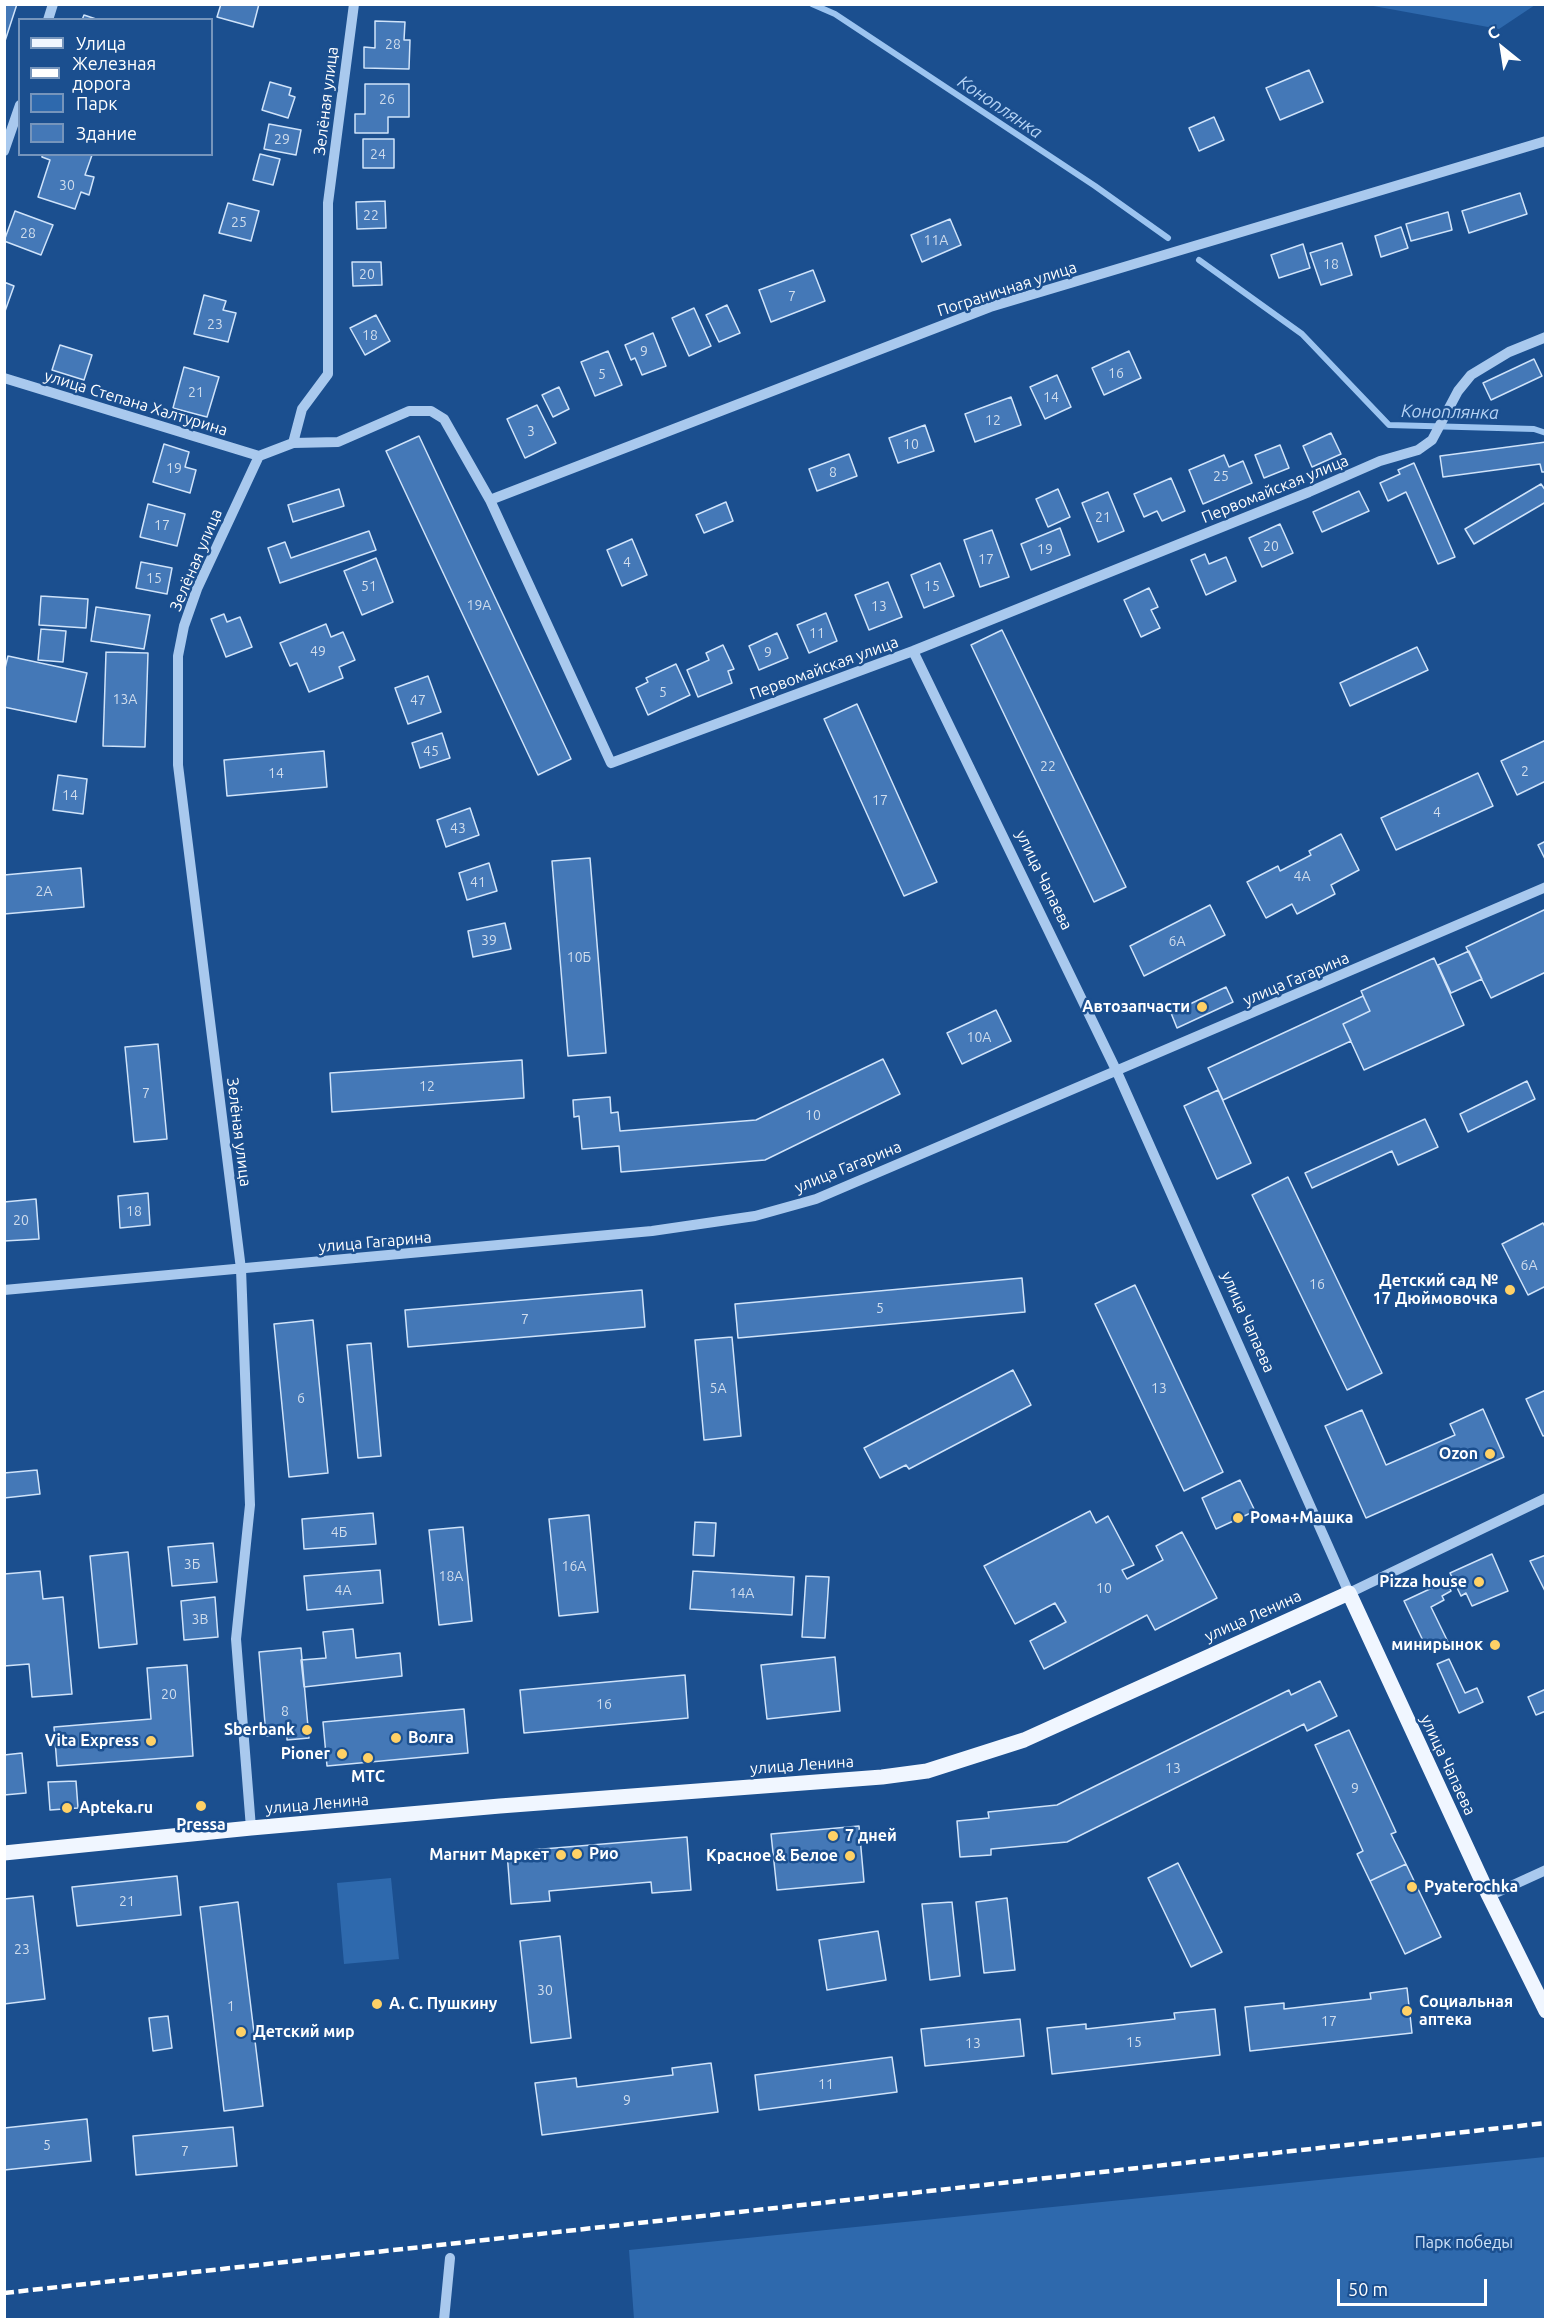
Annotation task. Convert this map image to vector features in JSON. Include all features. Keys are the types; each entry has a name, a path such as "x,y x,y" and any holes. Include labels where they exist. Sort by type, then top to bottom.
{"main road":[{"name":"улица Ленина","path":"4,1853 251,1828 500,1806 882,1777 927,1771 1024,1740 1349,1593"},
{"name":"улица Чапаева","path":"1349,1593 1489,1896 1545,2011"}],"street":[{"name":"Зелёная улица","path":"292,443 302,409 328,374 328,203 354,4"},
{"path":"4,151 18,111"},
{"name":"Пограничная улица","path":"490,500 990,307 1545,141"},
{"name":"Первомайская улица","path":"258,456 292,443 338,442 409,411 431,411 444,419 490,500 611,763 913,651 1309,492 1380,461 1418,450 1432,440 1458,391 1471,375 1509,352 1545,337"},
{"name":"улица Степана Халтурина","path":"4,378 258,456"},
{"name":"Зелёная улица","path":"251,1828 236,1639 250,1505 241,1269 178,765 178,656 184,626 197,589 258,456"},
{"name":"улица Чапаева","path":"913,651 1117,1072 1349,1593"},
{"name":"улица Гагарина","path":"4,1290 652,1231 755,1216 816,1199 1545,887"},
{"name":"улица Ленина","path":"1349,1593 1545,1498"},
{"path":"1489,1896 1545,1870"},
{"path":"444,2319 450,2258"}],"green space":[{"path":"1368,5 1535,5 1499,29"},
{"path":"391,1878 399,1959 344,1964 337,1883"},
{"name":"Парк победы","path":"1545,2157 1545,2319 634,2319 629,2250"}],"building":[{"path":"4,4 17,4 5,41 4,41"},
{"path":"221,4 259,4 253,27 217,17"},
{"path":"375,21 405,22 404,40 410,40 409,69 364,68 364,47 375,48"},
{"path":"1309,70 1323,102 1280,120 1266,88"},
{"path":"270,82 291,88 289,95 295,97 288,118 262,110"},
{"path":"365,84 409,84 409,117 388,117 388,133 355,133 355,114 365,114"},
{"path":"1214,117 1224,140 1199,151 1189,128"},
{"path":"269,124 301,130 296,155 264,149"},
{"path":"363,139 394,139 394,168 363,168"},
{"path":"260,154 280,159 273,185 253,180"},
{"path":"92,156 85,175 94,177 89,195 81,192 75,209 38,197 50,160 42,157"},
{"path":"1520,193 1527,214 1469,233 1462,211"},
{"path":"385,201 386,228 357,229 356,202"},
{"path":"228,203 259,211 251,241 219,233"},
{"path":"15,211 53,225 41,255 4,241"},
{"path":"1448,212 1452,230 1411,241 1406,224"},
{"path":"950,219 961,245 922,262 911,235"},
{"path":"1401,227 1408,248 1381,257 1375,236"},
{"path":"1342,243 1352,275 1321,285 1310,253"},
{"path":"1303,244 1310,268 1279,278 1271,255"},
{"path":"352,262 381,262 382,285 353,286"},
{"path":"813,270 825,301 771,322 759,290"},
{"path":"4,282 14,286 4,314"},
{"path":"204,295 226,301 223,310 236,313 228,342 194,334"},
{"path":"727,305 740,333 719,342 706,315"},
{"path":"694,308 711,346 689,356 672,318"},
{"path":"376,315 390,341 365,355 350,328"},
{"path":"653,333 666,366 642,375 635,358 631,360 625,345"},
{"path":"60,345 92,355 84,380 52,370"},
{"path":"608,351 622,385 595,396 581,362"},
{"path":"1129,351 1141,378 1104,395 1092,368"},
{"path":"1534,359 1542,376 1491,400 1483,383"},
{"path":"184,367 219,377 207,417 173,408"},
{"path":"1057,375 1071,407 1045,419 1030,387"},
{"path":"559,387 569,409 553,417 542,395"},
{"path":"1011,397 1021,425 975,442 965,414"},
{"path":"537,405 556,443 525,458 507,419"},
{"path":"925,425 934,451 898,463 889,438"},
{"path":"1331,433 1341,454 1312,467 1303,446"},
{"path":"419,436 571,759 538,775 386,451"},
{"path":"1546,442 1546,472 1542,472 1540,464 1443,477 1440,456"},
{"path":"164,444 189,452 185,467 196,470 190,493 153,482"},
{"path":"1280,445 1289,468 1264,478 1255,455"},
{"path":"849,454 857,476 817,491 809,469"},
{"path":"1224,455 1229,467 1243,461 1252,483 1203,504 1189,470"},
{"path":"1414,463 1455,557 1438,564 1406,492 1388,501 1380,483 1400,474 1398,470"},
{"path":"1171,478 1185,511 1162,521 1157,511 1144,517 1134,494"},
{"path":"1541,484 1546,491 1546,502 1474,544 1465,529"},
{"path":"339,489 344,506 293,522 288,505"},
{"path":"1058,489 1070,517 1048,527 1036,499"},
{"path":"1359,491 1369,511 1322,532 1313,512"},
{"path":"1108,492 1124,531 1098,542 1082,503"},
{"path":"726,502 733,521 704,533 696,515"},
{"path":"148,504 185,514 177,546 140,537"},
{"path":"1280,524 1293,553 1262,567 1249,538"},
{"path":"1060,528 1070,555 1031,570 1021,544"},
{"path":"992,530 1009,577 980,587 964,540"},
{"path":"369,531 376,550 280,583 268,548 285,542 291,558"},
{"path":"632,539 647,575 622,586 607,550"},
{"path":"1205,554 1209,564 1226,557 1236,581 1206,595 1191,560"},
{"path":"376,558 393,602 362,615 344,571"},
{"path":"141,562 172,568 167,594 136,588"},
{"path":"940,563 954,596 924,608 911,575"},
{"path":"888,582 902,617 869,630 855,595"},
{"path":"1149,588 1158,607 1151,610 1160,628 1141,637 1124,600"},
{"path":"41,596 88,599 86,628 39,625"},
{"path":"96,607 150,615 144,649 91,641"},
{"path":"826,613 837,641 809,653 797,625"},
{"path":"224,614 227,622 240,617 252,647 226,657 211,619"},
{"path":"326,624 331,637 343,632 355,660 339,667 343,678 309,692 297,663 290,666 280,643"},
{"path":"41,629 66,631 63,662 38,660"},
{"path":"1002,630 1126,887 1094,902 971,645"},
{"path":"777,633 788,658 759,670 749,646"},
{"path":"723,645 734,669 728,671 732,683 698,697 687,670 709,660 706,653"},
{"path":"1417,647 1428,670 1350,706 1340,683"},
{"path":"106,652 148,653 145,747 103,746"},
{"path":"8,656 87,673 76,722 4,707 4,672"},
{"path":"676,664 690,695 648,715 636,688 648,682 646,678"},
{"path":"428,676 441,712 408,724 395,688"},
{"path":"857,704 937,882 904,896 824,719"},
{"path":"442,733 450,758 420,768 412,743"},
{"path":"1546,740 1546,781 1517,795 1501,761"},
{"path":"324,751 327,787 227,796 224,760"},
{"path":"1478,773 1493,806 1396,850 1381,818"},
{"path":"58,775 87,779 83,814 53,810"},
{"path":"470,808 479,835 446,847 437,820"},
{"path":"1341,834 1359,870 1331,885 1335,894 1297,914 1292,904 1266,918 1247,882 1278,866 1280,871 1311,855 1309,851"},
{"path":"1546,841 1546,861 1538,845"},
{"path":"590,858 606,1053 568,1056 552,861"},
{"path":"489,863 497,891 467,900 459,873"},
{"path":"81,868 84,907 4,914 4,875"},
{"path":"1210,905 1225,935 1144,976 1130,946"},
{"path":"1546,909 1546,972 1491,998 1466,947"},
{"path":"505,923 511,949 473,957 468,931"},
{"path":"1469,951 1482,979 1451,993 1438,965"},
{"path":"1434,958 1464,1025 1364,1070 1343,1024 1370,1011 1361,991"},
{"name":"Автозапчасти","path":"1226,987 1233,1002 1177,1028 1171,1013"},
{"path":"1363,996 1370,1011 1343,1024 1351,1041 1223,1100 1208,1068"},
{"path":"996,1010 1011,1041 962,1064 947,1033"},
{"path":"158,1044 167,1139 134,1142 125,1047"},
{"path":"883,1059 900,1094 765,1160 621,1172 619,1146 582,1149 579,1116 574,1117 573,1100 610,1097 611,1113 618,1112 620,1131 756,1120"},
{"path":"522,1060 524,1098 332,1112 330,1073"},
{"path":"1527,1081 1535,1099 1468,1132 1460,1114"},
{"path":"1218,1090 1251,1163 1217,1179 1184,1106"},
{"path":"1425,1119 1438,1147 1398,1165 1392,1151 1312,1188 1305,1173"},
{"path":"1288,1177 1382,1373 1347,1390 1252,1195"},
{"path":"148,1193 150,1225 120,1228 118,1196"},
{"path":"36,1199 39,1239 4,1241 4,1202"},
{"path":"1543,1223 1546,1229 1546,1286 1528,1295 1502,1244"},
{"path":"1022,1278 1025,1312 738,1338 735,1304"},
{"path":"1135,1285 1223,1472 1184,1491 1095,1304"},
{"path":"642,1290 645,1327 408,1347 405,1310"},
{"path":"313,1320 328,1473 289,1477 274,1324"},
{"path":"732,1337 741,1436 704,1440 695,1340"},
{"path":"371,1343 381,1456 358,1458 347,1345"},
{"path":"1013,1370 1031,1405 909,1469 906,1465 880,1478 864,1448"},
{"path":"1546,1390 1546,1435 1543,1436 1526,1399"},
{"path":"1483,1409 1504,1457 1366,1518 1325,1426 1362,1410 1386,1465 1455,1435 1450,1424"},
{"path":"37,1470 40,1494 4,1498 4,1473"},
{"path":"1240,1480 1255,1511 1216,1529 1202,1498"},
{"path":"1090,1511 1096,1523 1108,1516 1134,1565 1122,1570 1127,1579 1163,1560 1156,1546 1182,1532 1217,1598 1155,1630 1147,1615 1044,1669 1030,1641 1066,1622 1055,1603 1015,1624 984,1566"},
{"path":"373,1513 376,1544 304,1549 302,1519"},
{"path":"589,1515 598,1612 559,1616 549,1519"},
{"path":"695,1522 716,1523 714,1556 693,1555"},
{"path":"463,1527 472,1621 439,1625 429,1530"},
{"path":"213,1543 217,1582 172,1586 168,1547"},
{"path":"128,1552 137,1644 99,1648 90,1556"},
{"name":"Pizza house","path":"1492,1554 1508,1591 1472,1606 1466,1593 1461,1596 1450,1573"},
{"path":"1546,1555 1546,1593 1530,1561"},
{"path":"380,1570 383,1603 307,1610 304,1576"},
{"path":"40,1571 43,1599 63,1597 72,1694 32,1697 29,1664 4,1666 4,1574"},
{"path":"693,1571 794,1577 792,1615 690,1609"},
{"path":"806,1576 829,1577 825,1638 802,1637"},
{"path":"1447,1581 1451,1591 1442,1596 1444,1600 1431,1607 1448,1642 1428,1651 1404,1601"},
{"path":"215,1597 218,1637 184,1640 181,1601"},
{"path":"353,1629 356,1658 400,1653 402,1676 304,1687 301,1660 326,1658 323,1632"},
{"path":"301,1648 309,1738 287,1740 287,1734 266,1736 259,1652"},
{"path":"835,1657 840,1711 767,1719 761,1665"},
{"path":"1449,1659 1465,1693 1477,1688 1483,1702 1459,1713 1437,1664"},
{"path":"187,1665 193,1756 57,1766 54,1727 151,1719 147,1668"},
{"path":"685,1675 688,1718 524,1733 520,1690"},
{"path":"1320,1681 1337,1716 1307,1731 1304,1724 1067,1842 991,1849 991,1855 960,1857 957,1821 989,1818 988,1812 1057,1805 1289,1690 1291,1695"},
{"path":"1546,1689 1546,1711 1536,1715 1528,1697"},
{"name":"Волга","path":"464,1709 468,1753 327,1766 323,1722"},
{"path":"1349,1730 1396,1832 1391,1834 1406,1864 1370,1881 1357,1854 1363,1851 1315,1745"},
{"path":"22,1753 26,1793 4,1795 4,1755"},
{"path":"76,1781 78,1808 50,1810 48,1782"},
{"path":"859,1826 864,1882 777,1890 771,1834"},
{"path":"687,1837 691,1890 652,1893 651,1882 549,1891 550,1901 511,1904 507,1852"},
{"path":"1178,1863 1222,1952 1191,1967 1148,1878"},
{"path":"1406,1864 1441,1937 1405,1954 1370,1881"},
{"path":"177,1876 181,1915 77,1926 72,1887"},
{"path":"33,1896 45,1999 4,2004 4,1899"},
{"path":"1007,1898 1015,1970 984,1973 976,1902"},
{"path":"238,1902 263,2106 224,2111 200,1907"},
{"path":"952,1902 960,1976 930,1980 922,1904"},
{"path":"878,1931 886,1980 827,1990 819,1940"},
{"path":"560,1936 571,2038 531,2043 520,1941"},
{"path":"1407,1988 1412,2033 1250,2051 1245,2007 1284,2003 1284,2009 1371,1999 1370,1993"},
{"path":"1215,2009 1220,2055 1052,2074 1047,2028 1086,2024 1086,2029 1175,2019 1174,2013"},
{"path":"168,2016 172,2048 153,2051 149,2018"},
{"path":"1020,2019 1024,2056 925,2066 921,2029"},
{"path":"892,2057 897,2092 759,2110 755,2075"},
{"path":"711,2063 718,2112 542,2135 535,2083 576,2078 577,2087 673,2075 672,2068"},
{"path":"87,2119 91,2161 4,2170 4,2128"},
{"path":"233,2127 237,2166 136,2175 133,2136"}],"waterway":[{"name":"Коноплянка","path":"812,4 835,14 1095,186 1168,238"},
{"name":"Коноплянка","path":"1199,260 1302,334 1389,425 1534,429 1546,433"}],"railway":[{"path":"4,2293 1546,2123"}],"place":[{"name":"Автозапчасти","path":"1202,1007"},
{"name":"Детский сад № 17 Дюймовочка","path":"1510,1290"},
{"name":"Ozon","path":"1490,1454"},
{"name":"Рома+Машка","path":"1238,1518"},
{"name":"Pizza house","path":"1479,1582"},
{"name":"минирынок","path":"1495,1645"},
{"name":"Sberbank","path":"307,1730"},
{"name":"Волга","path":"396,1738"},
{"name":"Vita Express","path":"151,1741"},
{"name":"Pioner","path":"342,1754"},
{"name":"МТС","path":"368,1758"},
{"name":"Pressa","path":"201,1806"},
{"name":"Apteka.ru","path":"67,1808"},
{"name":"7 дней","path":"833,1836"},
{"name":"Рио","path":"577,1854"},
{"name":"Магнит Маркет","path":"561,1855"},
{"name":"Красное & Белое","path":"850,1856"},
{"name":"Pyaterochka","path":"1412,1887"},
{"name":"А. С. Пушкину","path":"377,2004"},
{"name":"Социальная аптека","path":"1407,2011"},
{"name":"Детский мир","path":"241,2032"}]}
